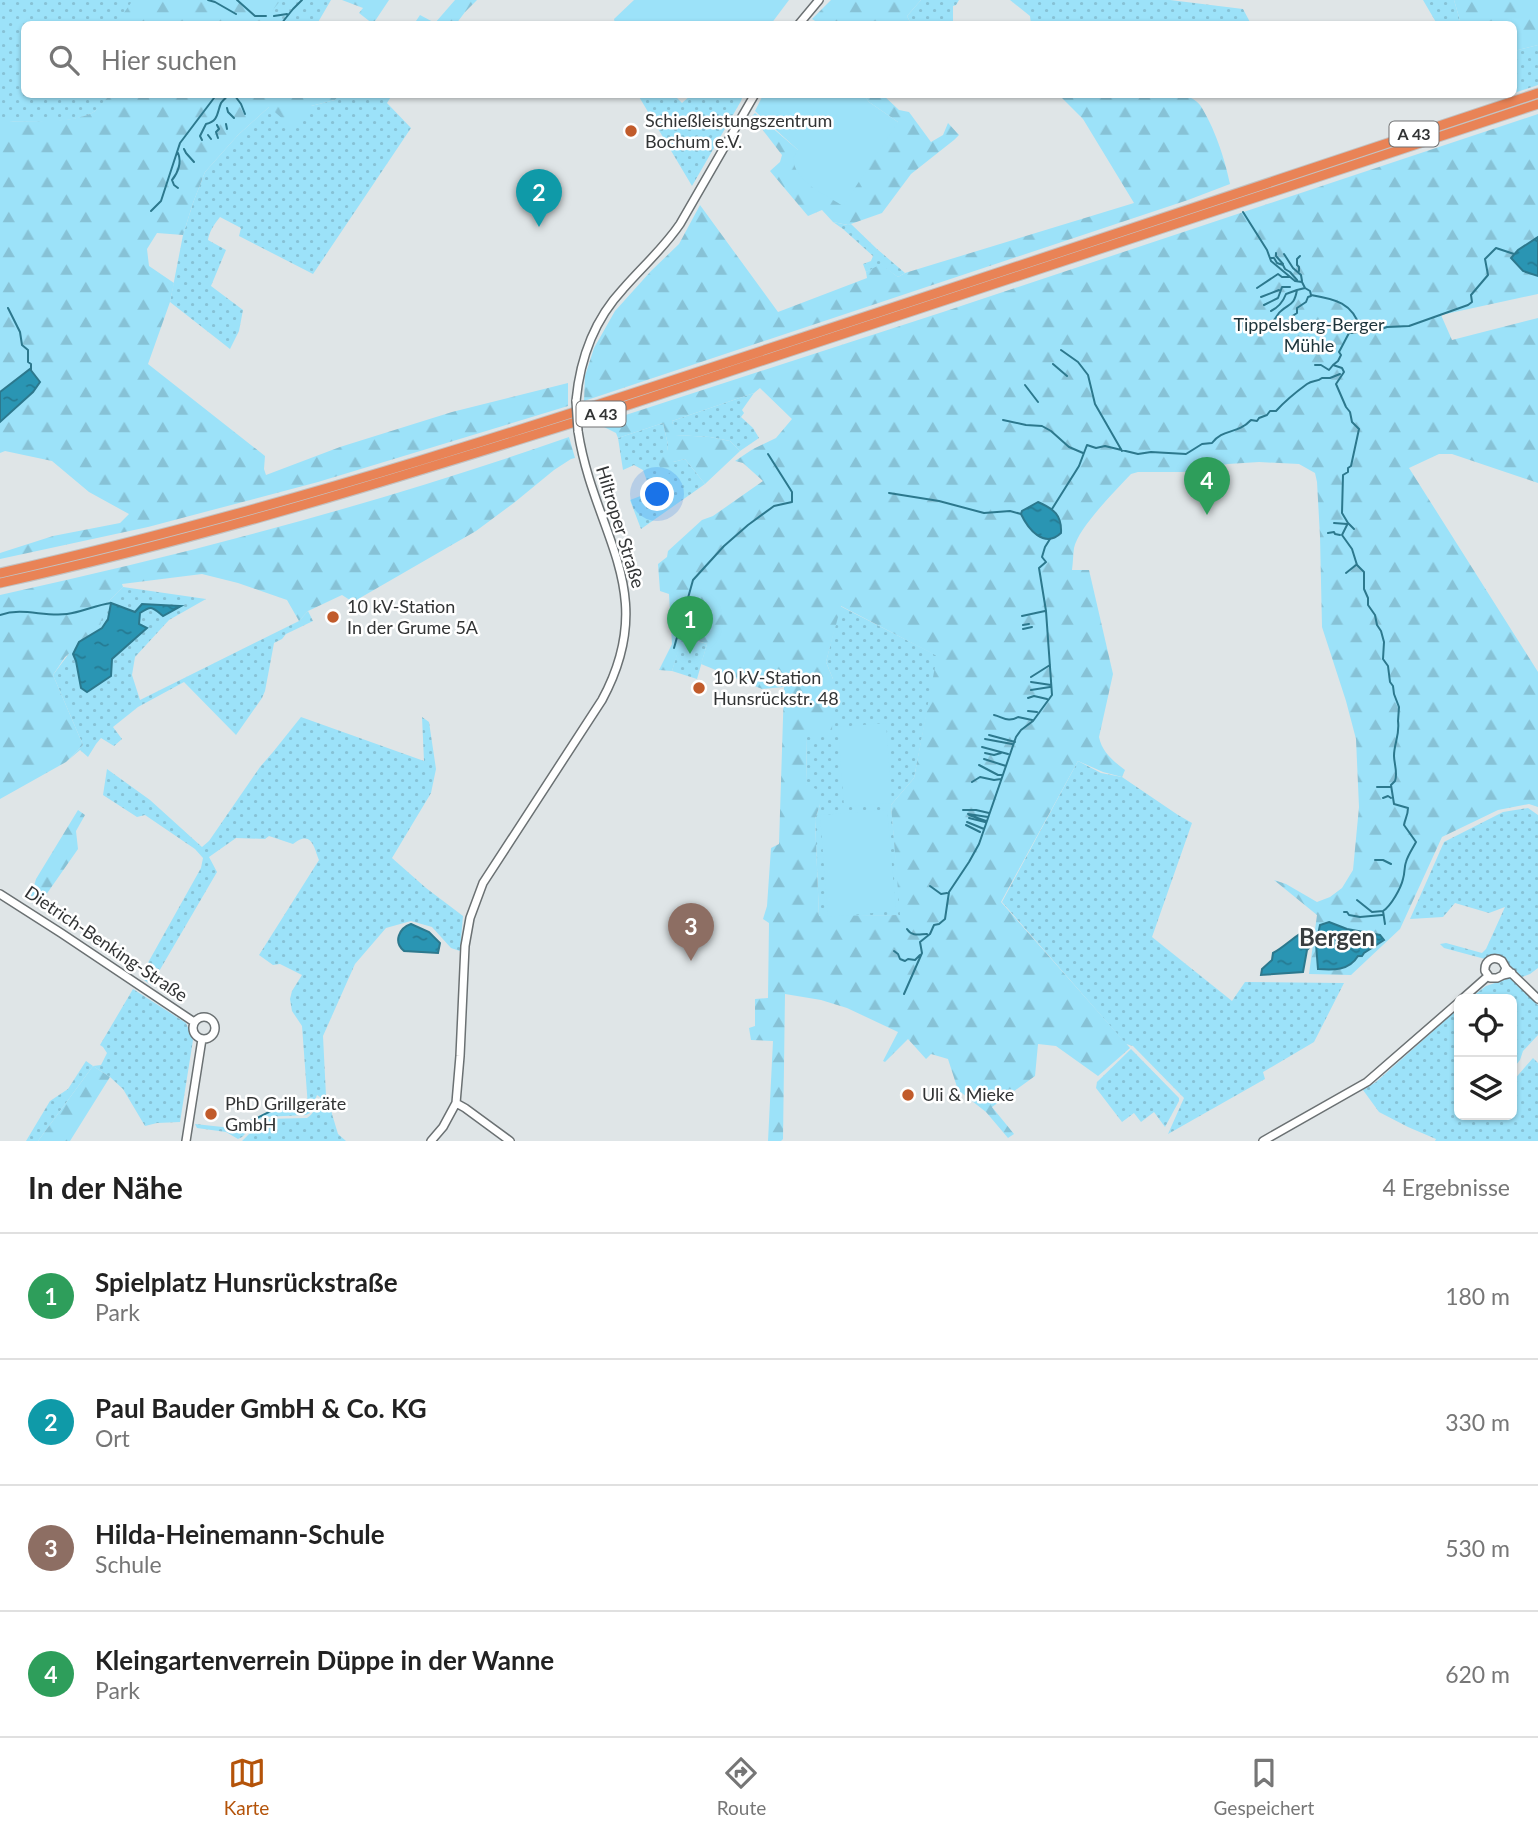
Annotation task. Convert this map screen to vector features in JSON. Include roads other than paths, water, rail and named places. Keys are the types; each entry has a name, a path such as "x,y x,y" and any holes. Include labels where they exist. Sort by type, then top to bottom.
{"highway":[{"name":"A 43","path":"1293,180 1538,93"},
{"name":"A 43","path":"0,573 180,529 445,453 1293,180 1538,104"},
{"name":"A 43","path":"0,583 169,543 425,469 607,412 1192,213"},
{"path":"0,567 23,562 52,561"}],"street":[{"path":"802,21 819,0"},
{"name":"Hiltroper Straße","path":"431,1141 451,1115 456,1103 465,946 475,902 488,874 601,700 617,668 624,642 626,598 621,572 587,471 578,431 576,401 582,364 601,318 616,297 674,233 753,98"},
{"name":"Dietrich-Benking-Straße","path":"0,894 194,1022"},
{"path":"1488,976 1486,964 1498,958 1507,972 1538,999"},
{"path":"1488,976 1497,978 1507,972"},
{"path":"1468,994 1488,976"},
{"path":"1263,1141 1367,1082 1454,1006"},
{"name":"Dietrich-Benking-Straße","path":"205,1016 212,1020 215,1027 213,1034 202,1039 194,1034 192,1026 199,1017 205,1016"},
{"name":"Dietrich-Benking-Straße","path":"186,1141 202,1039"},
{"path":"456,1103 510,1141"}],"water":[{"path":"1538,237 1538,276 1523,271 1511,258"},
{"path":"30,369 40,382 33,392 0,422 0,392"},
{"path":"1038,502 1053,510 1058,517 1061,533 1055,537 1049,539 1037,535 1021,514"},
{"path":"111,603 135,612 142,604 181,606 163,616 152,608 140,613 139,624 147,628 112,659 111,676 87,692 81,688 73,654 79,642 102,628 108,619"},
{"path":"1329,922 1347,929 1380,935 1384,940 1345,967 1318,969 1316,944 1320,925"},
{"path":"411,924 429,932 440,943 438,953 404,951 399,944 399,936 403,929"},
{"path":"1311,928 1303,972 1261,975 1262,969 1272,960 1273,953"}],"waterway":[{"path":"208,0 236,14"},
{"path":"237,0 255,16 266,16"},
{"path":"283,21 302,0"},
{"path":"274,16 287,14"},
{"path":"151,211 161,201 180,143 214,98"},
{"path":"202,140 200,136 206,124 215,118 225,98"},
{"path":"236,98 245,114"},
{"path":"227,108 234,118"},
{"path":"226,124 227,129"},
{"path":"217,125 218,138"},
{"path":"208,135 211,139"},
{"path":"184,149 194,162"},
{"path":"178,153 179,167 172,180 178,188"},
{"path":"1243,212 1271,261 1295,281 1302,282 1311,295 1328,298 1348,308 1360,328"},
{"path":"1385,924 1383,911 1400,887 1407,859 1416,842 1404,825 1408,808 1394,804 1391,785 1396,778 1394,756 1399,707 1390,682 1388,666 1383,659 1384,642 1375,615 1368,605 1364,572 1357,565 1352,549 1342,535 1348,523 1342,513 1343,475 1351,466 1359,429 1352,422 1336,384 1344,372 1342,368 1333,365 1338,361 1341,355 1339,352 1349,333 1368,326 1376,331 1387,327 1409,326 1468,305 1472,302 1471,295 1488,275 1485,259 1496,248 1514,254"},
{"path":"1276,253 1283,264"},
{"path":"1284,254 1301,275 1302,281"},
{"path":"1299,271 1297,259 1300,256"},
{"path":"1271,258 1283,265 1297,280"},
{"path":"1257,288 1278,274 1289,277"},
{"path":"1264,305 1278,298 1282,287 1290,287"},
{"path":"1274,320 1293,302 1297,290 1305,288"},
{"path":"1261,297 1279,290"},
{"path":"1271,311 1280,304 1286,294 1297,290"},
{"path":"1288,324 1291,317 1297,313 1297,308 1311,296"},
{"path":"8,308 20,332 22,345 28,350 31,370"},
{"path":"1061,350 1078,362 1088,375 1095,404 1122,451"},
{"path":"1053,364 1067,376"},
{"path":"1315,365 1329,370 1333,365"},
{"path":"1052,509 1079,466 1087,445 1096,448 1105,446 1138,454 1186,454 1202,444 1212,443 1221,435 1241,428 1251,420 1257,421 1270,411 1276,411 1309,383 1340,374"},
{"path":"1025,385 1038,402"},
{"path":"1003,420 1042,426 1069,447 1083,453"},
{"path":"674,648 693,580 724,546 748,525 774,506 792,502 792,492 768,454"},
{"path":"889,493 939,501 984,513 1010,511 1021,514"},
{"path":"1334,523 1347,524"},
{"path":"1348,523 1354,529"},
{"path":"1328,533 1340,535"},
{"path":"904,994 922,953 920,942 930,934 934,925 945,919 949,892 979,844 1016,737 1033,721 1052,695 1046,611 1039,568 1046,562 1042,557 1050,539"},
{"path":"1346,573 1356,565"},
{"path":"0,615 17,612 67,614 111,603"},
{"path":"1022,616 1045,611"},
{"path":"1023,625 1029,624"},
{"path":"1023,629 1032,627"},
{"path":"1031,677 1050,665"},
{"path":"1031,682 1051,685"},
{"path":"1031,690 1050,687"},
{"path":"1028,698 1034,696 1047,699"},
{"path":"1028,711 1037,712"},
{"path":"994,715 1008,720 1018,717 1032,720"},
{"path":"989,735 1015,742"},
{"path":"985,739 1012,744"},
{"path":"982,747 1008,754"},
{"path":"985,753 1001,753"},
{"path":"984,759 1006,766"},
{"path":"979,765 1003,775"},
{"path":"972,782 980,777 1001,779"},
{"path":"1377,787 1390,787"},
{"path":"1383,798 1391,798"},
{"path":"963,810 989,813"},
{"path":"968,814 988,817"},
{"path":"969,815 986,821"},
{"path":"969,818 985,822"},
{"path":"967,822 984,829"},
{"path":"966,825 980,832"},
{"path":"1375,860 1391,864"},
{"path":"930,886 941,894 947,893"},
{"path":"1357,900 1372,912 1383,911"},
{"path":"1344,912 1360,917 1382,915"},
{"path":"907,929 914,934 927,934"},
{"path":"894,951 905,961 915,960 920,955"},
{"path":"231,1128 239,1127 283,1105 309,1109 309,1104"}],"place":[{"name":"Schießleistungszentrum Bochum e.V.","path":"631,131"},
{"name":"Paul Bauder GmbH & Co. KG","path":"539,227"},
{"name":"Kleingartenverrein Düppe in der Wanne","path":"1207,515"},
{"name":"10 kV-Station In der Grume 5A","path":"333,617"},
{"name":"Spielplatz Hunsrückstraße","path":"690,654"},
{"name":"10 kV-Station Hunsrückstr. 48","path":"699,688"},
{"name":"Hilda-Heinemann-Schule","path":"691,961"},
{"name":"Uli & Mieke","path":"908,1095"},
{"name":"PhD Grillgeräte GmbH","path":"211,1114"}],"district":[{"name":"Bergen","path":"1337,938"}],"park label":[{"name":"Tippelsberg-Berger Mühle","path":"1309,335"}]}
